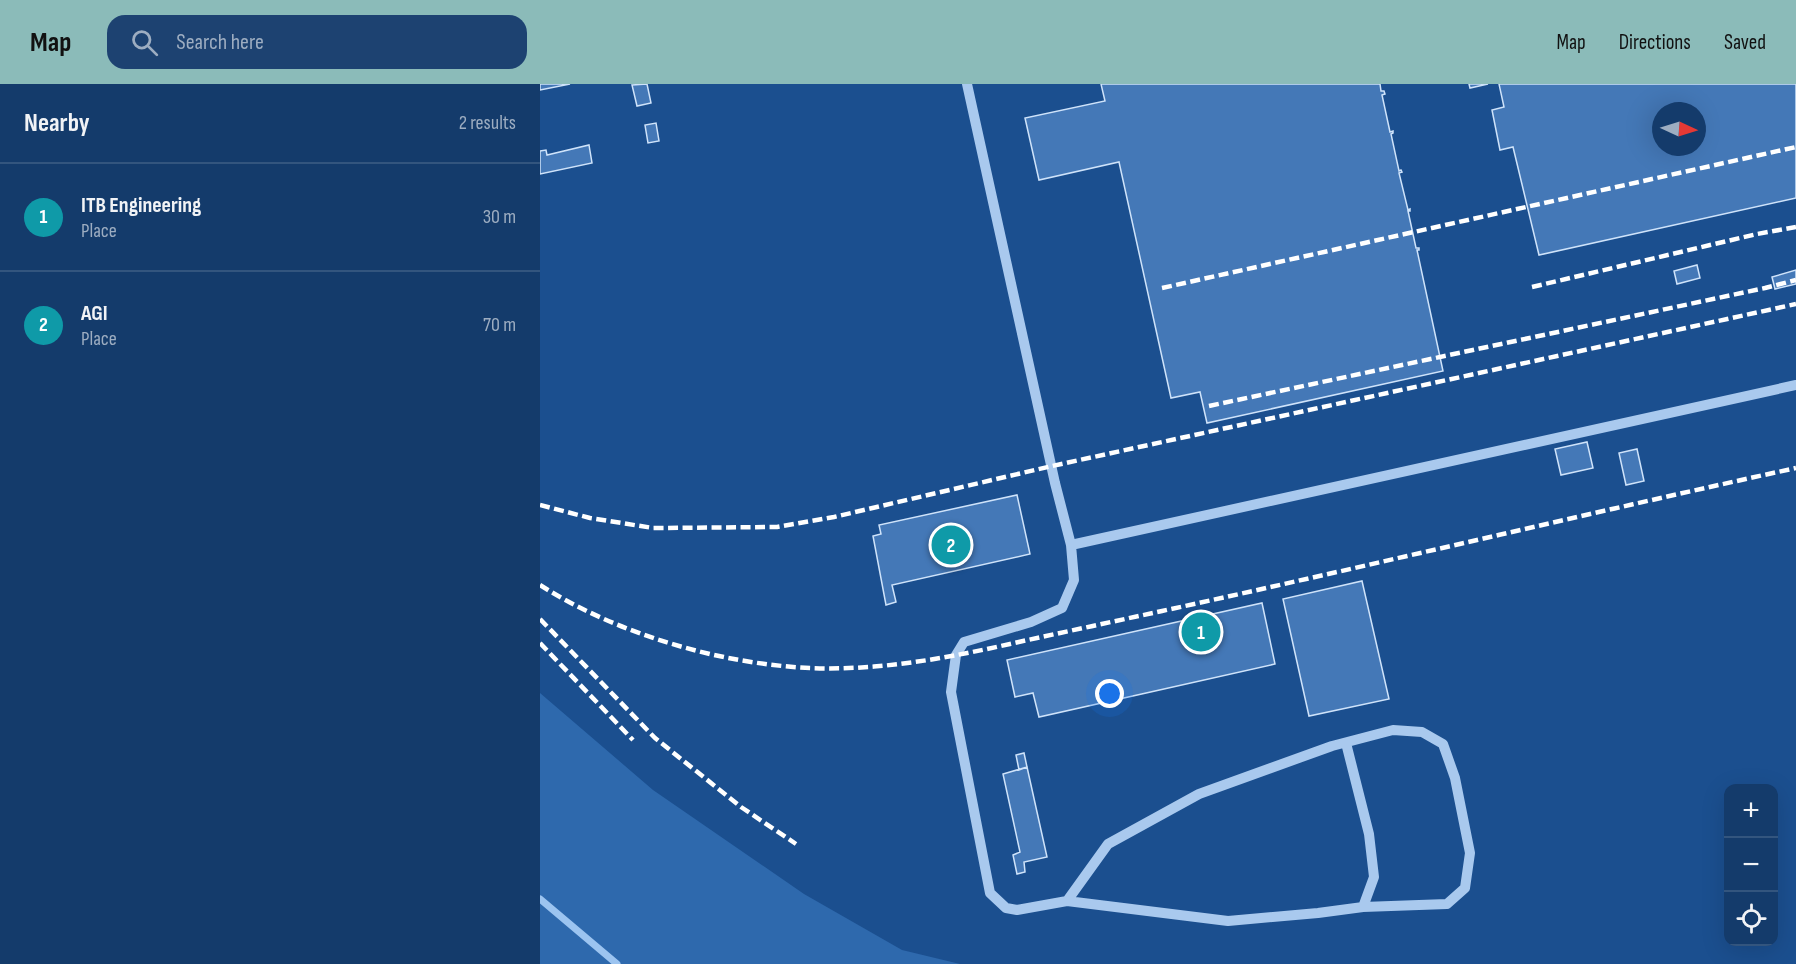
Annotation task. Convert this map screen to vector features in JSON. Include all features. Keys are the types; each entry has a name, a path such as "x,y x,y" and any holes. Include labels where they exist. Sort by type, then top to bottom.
{"lane":[{"path":"967,84 1055,483 1071,545 1074,580 1062,608 1031,622 964,642 956,655 951,692 990,893 1006,908 1017,910 1067,901 1228,921 1363,907 1447,904 1465,888 1470,853 1455,778 1443,744 1422,732 1393,730 1332,746 1200,794 1108,844 1067,901"},
{"path":"1071,545 1796,385"},
{"path":"1346,743 1369,834 1374,877 1363,907"}],"shaded area":[{"path":"540,693 653,790 804,894 902,950 960,964 540,964"}],"building":[{"path":"540,84 570,84 540,90"},
{"path":"647,84 651,103 637,106 632,85"},
{"path":"1101,84 1380,84 1381,91 1385,94 1382,95 1390,132 1393,131 1391,134 1399,171 1402,172 1399,173 1408,210 1410,209 1408,211 1416,248 1419,248 1417,250 1443,371 1207,423 1200,392 1171,398 1119,162 1039,180 1025,118 1105,101"},
{"path":"1469,84 1488,84 1470,88"},
{"path":"1499,84 1796,84 1796,198 1539,255 1513,147 1500,150 1492,110 1504,107"},
{"path":"656,123 659,141 648,143 645,125"},
{"path":"589,145 592,163 540,174 540,151 546,150 547,155"},
{"path":"1697,265 1700,278 1677,284 1674,271"},
{"path":"1796,270 1796,284 1775,289 1772,277"},
{"path":"1587,442 1593,468 1561,475 1555,449"},
{"path":"1637,449 1644,481 1626,485 1619,453"},
{"path":"1017,495 1030,554 892,585 896,602 886,605 873,536 881,534 879,525"},
{"path":"1362,581 1389,699 1309,716 1283,599"},
{"path":"1262,603 1275,664 1039,717 1033,693 1015,697 1007,660"},
{"path":"1024,753 1027,767 1019,770 1016,755"},
{"path":"1027,767 1047,857 1024,862 1025,872 1017,874 1013,855 1020,852 1003,774"}],"waterway":[{"path":"540,899 617,964"}],"railway":[{"path":"1162,288 1796,147"},
{"path":"1532,287 1757,234 1796,227"},
{"path":"1209,406 1796,280"},
{"path":"540,505 590,518 653,528 777,527 834,517 1052,466 1796,304"},
{"path":"540,585 602,618 636,632 705,653 741,660 810,668 891,665 970,652 1162,611 1796,468"},
{"path":"540,619 655,738 741,807 796,844"},
{"path":"540,643 633,740"}],"place":[{"name":"AGI","path":"951,545"},
{"name":"ITB Engineering","path":"1201,632"}]}
